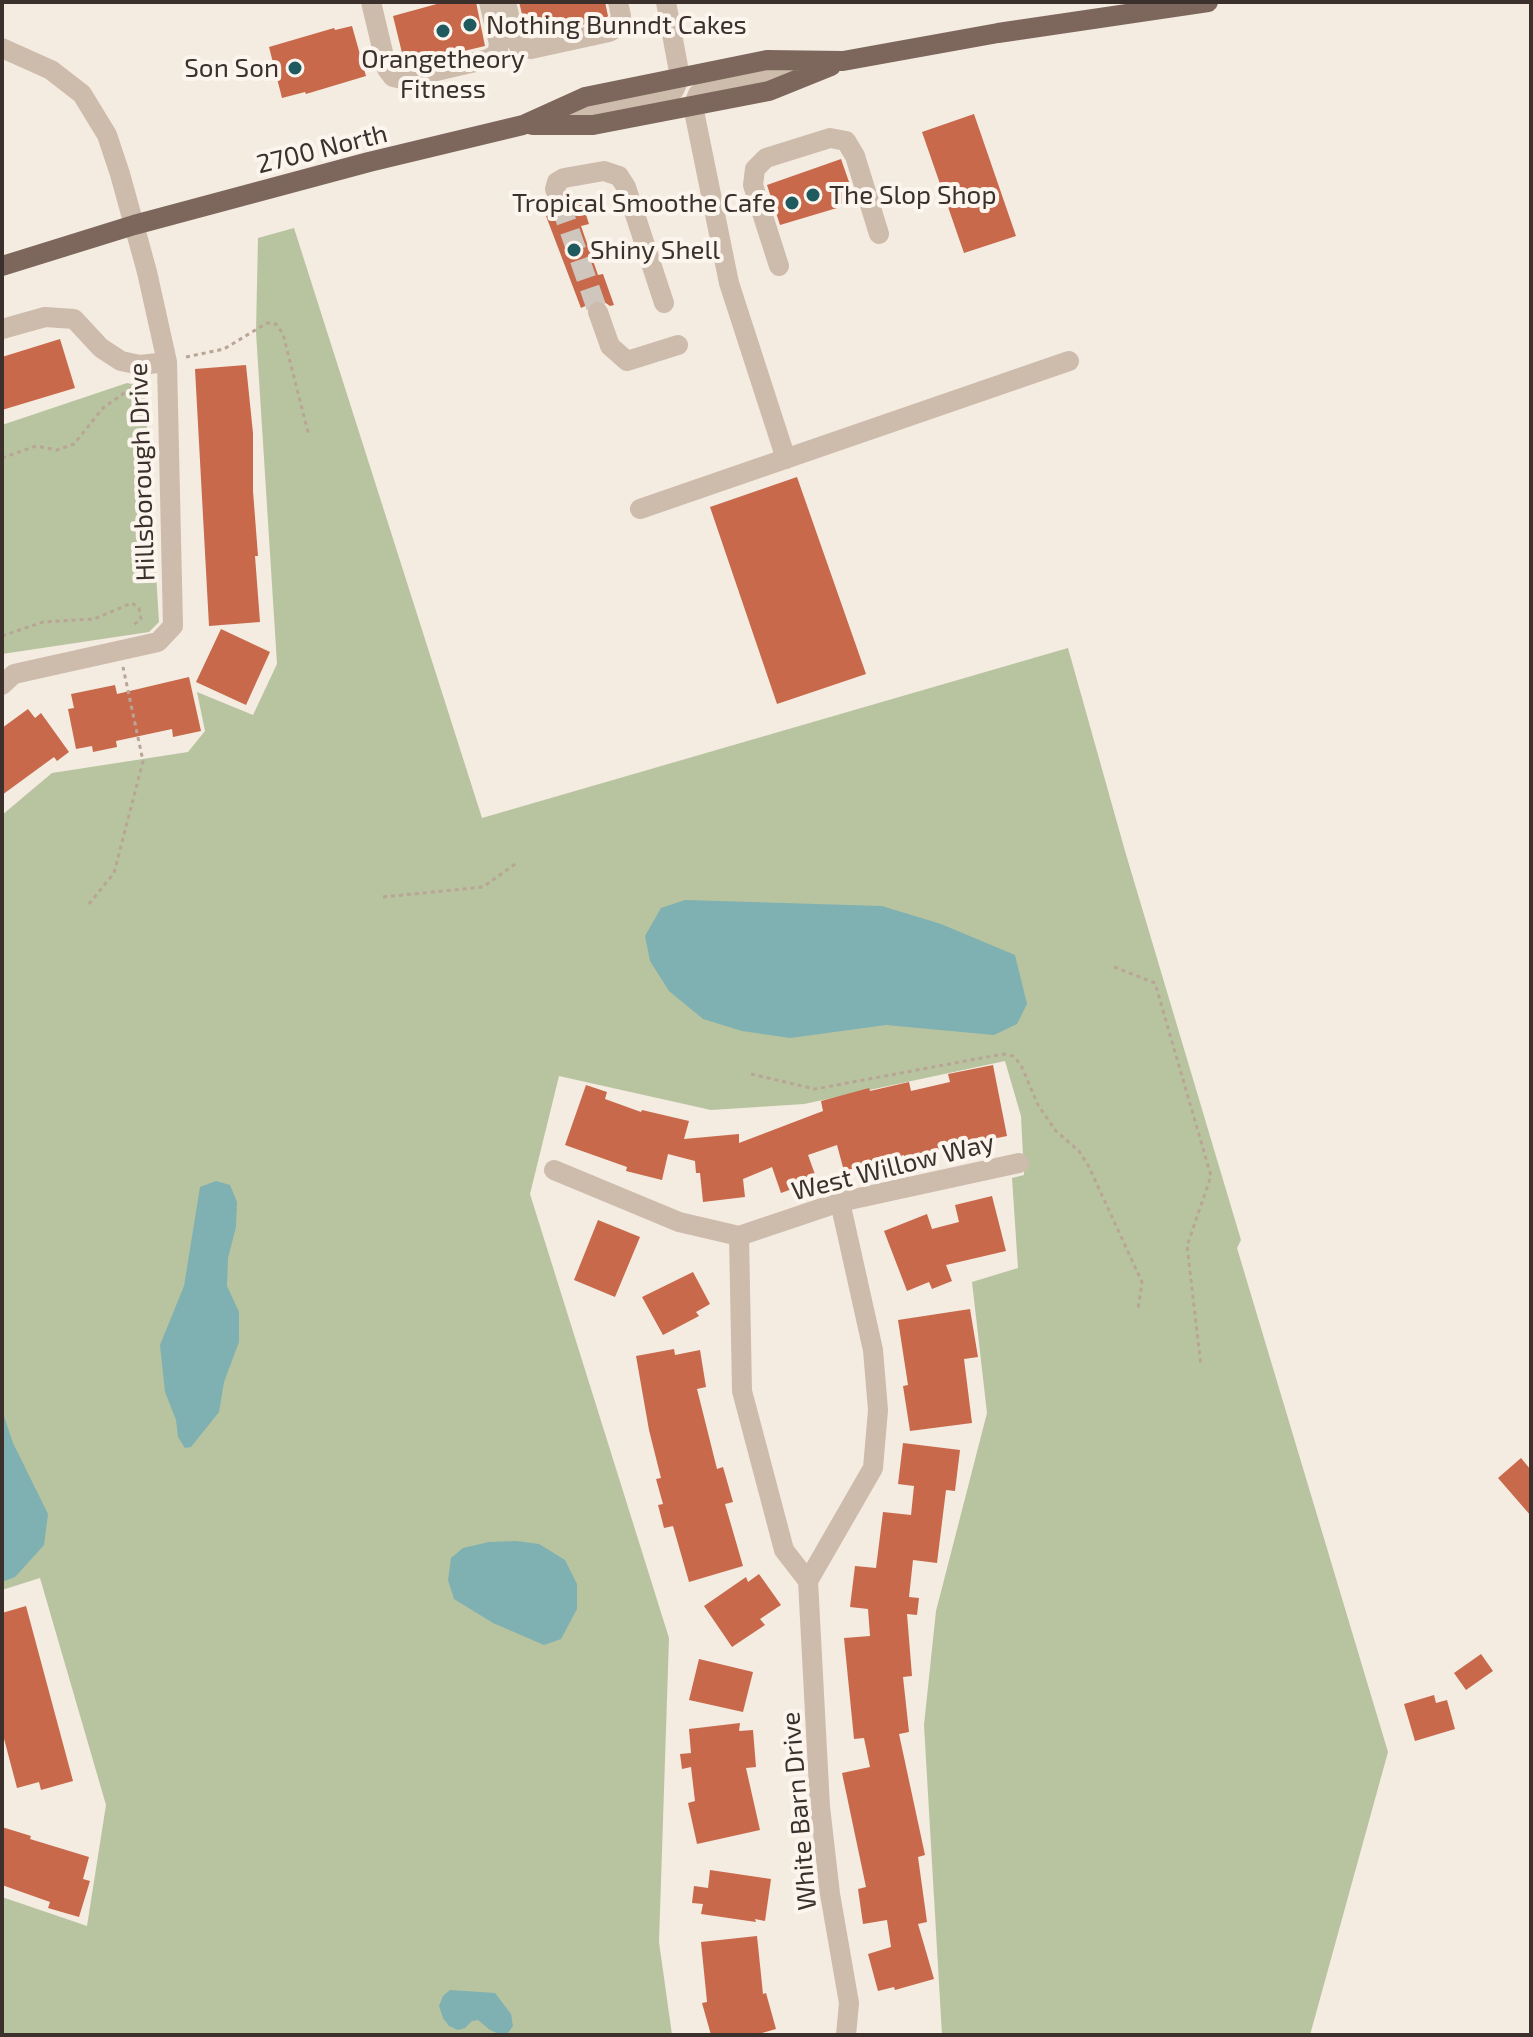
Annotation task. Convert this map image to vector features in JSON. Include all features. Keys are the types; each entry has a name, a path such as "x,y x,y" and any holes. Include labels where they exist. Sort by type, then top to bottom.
{"main road":[{"name":"2700 North","path":"2,266 134,225 369,162 523,125 585,97 767,60 843,61 998,33 1208,2"},
{"name":"2700 North","path":"523,125 593,125 769,91 843,61"}],"street":[{"path":"371,2 387,69 393,77 402,79 488,59 497,54 499,44 489,2"},
{"path":"506,2 514,37 519,46 531,49 609,32 618,27 621,16 618,2"},
{"path":"666,2 680,77"},
{"name":"Hillsborough Drive","path":"2,48 51,70 82,94 107,135 134,225 167,362 173,626 158,642 14,674 2,685"},
{"path":"693,106 729,283 786,459"},
{"path":"779,266 753,185 755,169 766,158 830,138 846,141 855,156 879,234"},
{"path":"560,203 555,189 557,182 564,178 604,171 619,176 626,187 664,303"},
{"path":"598,312 610,346 627,361 678,345"},
{"path":"2,329 45,317 74,319 101,348 121,361 140,365 167,362"},
{"path":"640,509 1069,361"},
{"name":"West Willow Way","path":"739,1236 840,1202 1019,1163"},
{"path":"554,1170 679,1222 739,1236 742,1391 784,1550 808,1581 873,1468 878,1410 873,1350 840,1202"},
{"name":"White Barn Drive","path":"808,1581 820,1807 830,1894 849,2003 846,2035"}],"path":[{"path":"2,636 43,622 94,619 132,603 139,608 141,619 135,626 126,629"},
{"path":"89,904 114,873 143,761 119,653"},
{"path":"383,897 483,887 518,862"},
{"path":"1114,967 1155,983 1211,1176 1187,1246 1201,1366"},
{"path":"751,1074 815,1089 1003,1054 1013,1056 1021,1065 1038,1105 1056,1131 1079,1151 1089,1167 1142,1282 1138,1309"}],"green space":[{"path":"294,228 482,818 1068,648 1241,1240 1237,1248 1388,1752 1310,2035 942,2035 924,1725 936,1611 987,1413 972,1282 1018,1268 1012,1178 1024,1175 1021,1116 1005,1061 804,1104 711,1110 559,1076 530,1194 669,1638 659,1942 672,2035 2,2035 2,1897 87,1926 106,1805 40,1578 2,1590 2,815 52,773 188,752 205,731 197,692 253,715 277,664 256,332 258,238"},
{"path":"127,383 141,386 145,396 159,622 149,632 2,654 2,425"}],"water":[{"path":"685,900 882,906 941,924 1015,955 1027,1004 1017,1024 994,1035 886,1025 790,1038 742,1031 703,1019 669,991 650,961 645,936 661,908"},
{"path":"216,1181 230,1185 237,1202 227,1286 239,1312 239,1342 224,1382 219,1412 191,1447 185,1448 178,1437 176,1420 165,1392 160,1345 184,1286 200,1187"},
{"path":"2,1410 13,1443 48,1514 44,1545 15,1577 2,1582"},
{"path":"489,1542 539,1544 565,1560 577,1584 577,1609 561,1639 544,1645 493,1623 454,1599 448,1580 451,1558 463,1548"},
{"path":"450,1990 495,1993 511,2014 513,2026 508,2033 501,2035 478,2020 458,2030 449,2026 439,2006"}],"building":[{"path":"444,2 476,2 485,46 405,65 393,16"},
{"path":"519,2 605,2 608,16 604,20 531,36 527,34"},
{"path":"352,26 366,76 282,98 269,47 334,28"},
{"path":"974,114 1016,236 964,253 922,132"},
{"path":"841,159 855,199 837,208 780,225 767,185"},
{"name":"Shiny Shell","path":"580,196 589,224 581,226 598,275 603,274 614,305 610,306 600,299 581,308 546,216 551,214 550,211 557,216 565,215 573,206 572,199"},
{"path":"60,339 75,388 2,410 2,357"},
{"path":"246,365 253,433 258,556 255,556 260,622 209,626 195,369"},
{"path":"797,477 866,674 777,704 710,507"},
{"path":"221,629 270,652 246,705 196,682"},
{"path":"189,677 201,731 173,737 172,729 116,741 117,747 93,752 92,746 76,749 68,709 74,708 71,694 115,685 117,694"},
{"path":"28,709 35,718 41,713 69,752 57,761 54,757 2,795 2,728"},
{"path":"993,1065 1007,1136 904,1155 844,1171 837,1145 808,1155 817,1180 781,1193 772,1167 743,1179 745,1197 703,1202 700,1173 696,1173 695,1161 668,1154 662,1180 626,1171 627,1167 565,1145 586,1085 607,1092 605,1099 641,1112 689,1121 684,1139 739,1134 739,1143 823,1111 821,1101 869,1088 870,1091 909,1082 911,1091 950,1082 948,1074"},
{"path":"992,1196 1006,1251 946,1265 952,1281 932,1289 929,1282 907,1291 884,1231 927,1214 932,1229 959,1222 955,1205"},
{"path":"598,1220 640,1237 615,1297 574,1280"},
{"path":"693,1272 710,1304 696,1312 699,1316 663,1335 642,1297"},
{"path":"970,1309 978,1357 964,1359 972,1423 910,1431 903,1386 908,1385 898,1320"},
{"path":"674,1349 675,1355 700,1350 706,1387 697,1389 717,1469 723,1467 733,1502 725,1504 743,1566 689,1582 673,1526 664,1528 658,1505 663,1504 656,1479 661,1478 636,1356"},
{"path":"903,1443 960,1450 955,1491 946,1490 937,1563 913,1560 909,1597 919,1598 917,1615 907,1614 912,1676 903,1677 909,1732 899,1734 925,1855 918,1857 927,1922 918,1924 934,1979 895,1990 894,1987 878,1991 868,1954 891,1947 887,1920 863,1924 858,1889 866,1887 842,1773 870,1767 864,1738 854,1739 844,1638 870,1636 868,1609 850,1607 855,1566 876,1568 883,1512 911,1515 914,1486 898,1484"},
{"path":"1521,1458 1531,1470 1531,1516 1498,1478"},
{"path":"759,1574 781,1605 760,1619 765,1625 732,1647 704,1606 746,1577 748,1582"},
{"path":"26,1606 73,1781 41,1790 39,1782 17,1788 2,1731 2,1613"},
{"path":"1481,1654 1493,1671 1466,1690 1454,1673"},
{"path":"699,1659 753,1672 743,1712 689,1700"},
{"path":"1434,1695 1436,1703 1447,1700 1455,1729 1415,1741 1404,1704"},
{"path":"740,1723 739,1731 753,1730 756,1767 746,1768 760,1830 697,1844 688,1803 695,1801 691,1767 682,1769 680,1754 691,1753 689,1729"},
{"path":"2,1827 89,1857 83,1879 90,1881 79,1917 48,1908 50,1902 2,1885"},
{"path":"710,1870 771,1879 765,1921 701,1914 703,1904 692,1903 694,1886 708,1888"},
{"path":"757,1936 763,1994 766,1993 776,2029 755,2035 711,2035 702,2003 707,2002 701,1942"}],"tunnel":[{"path":"560,203 598,312"}],"place":[{"name":"Nothing Bunndt Cakes","path":"470,25"},
{"name":"Orangetheory Fitness","path":"443,31"},
{"name":"Son Son","path":"295,68"},
{"name":"The Slop Shop","path":"813,195"},
{"name":"Tropical Smoothe Cafe","path":"792,203"},
{"name":"Shiny Shell","path":"574,250"}]}
